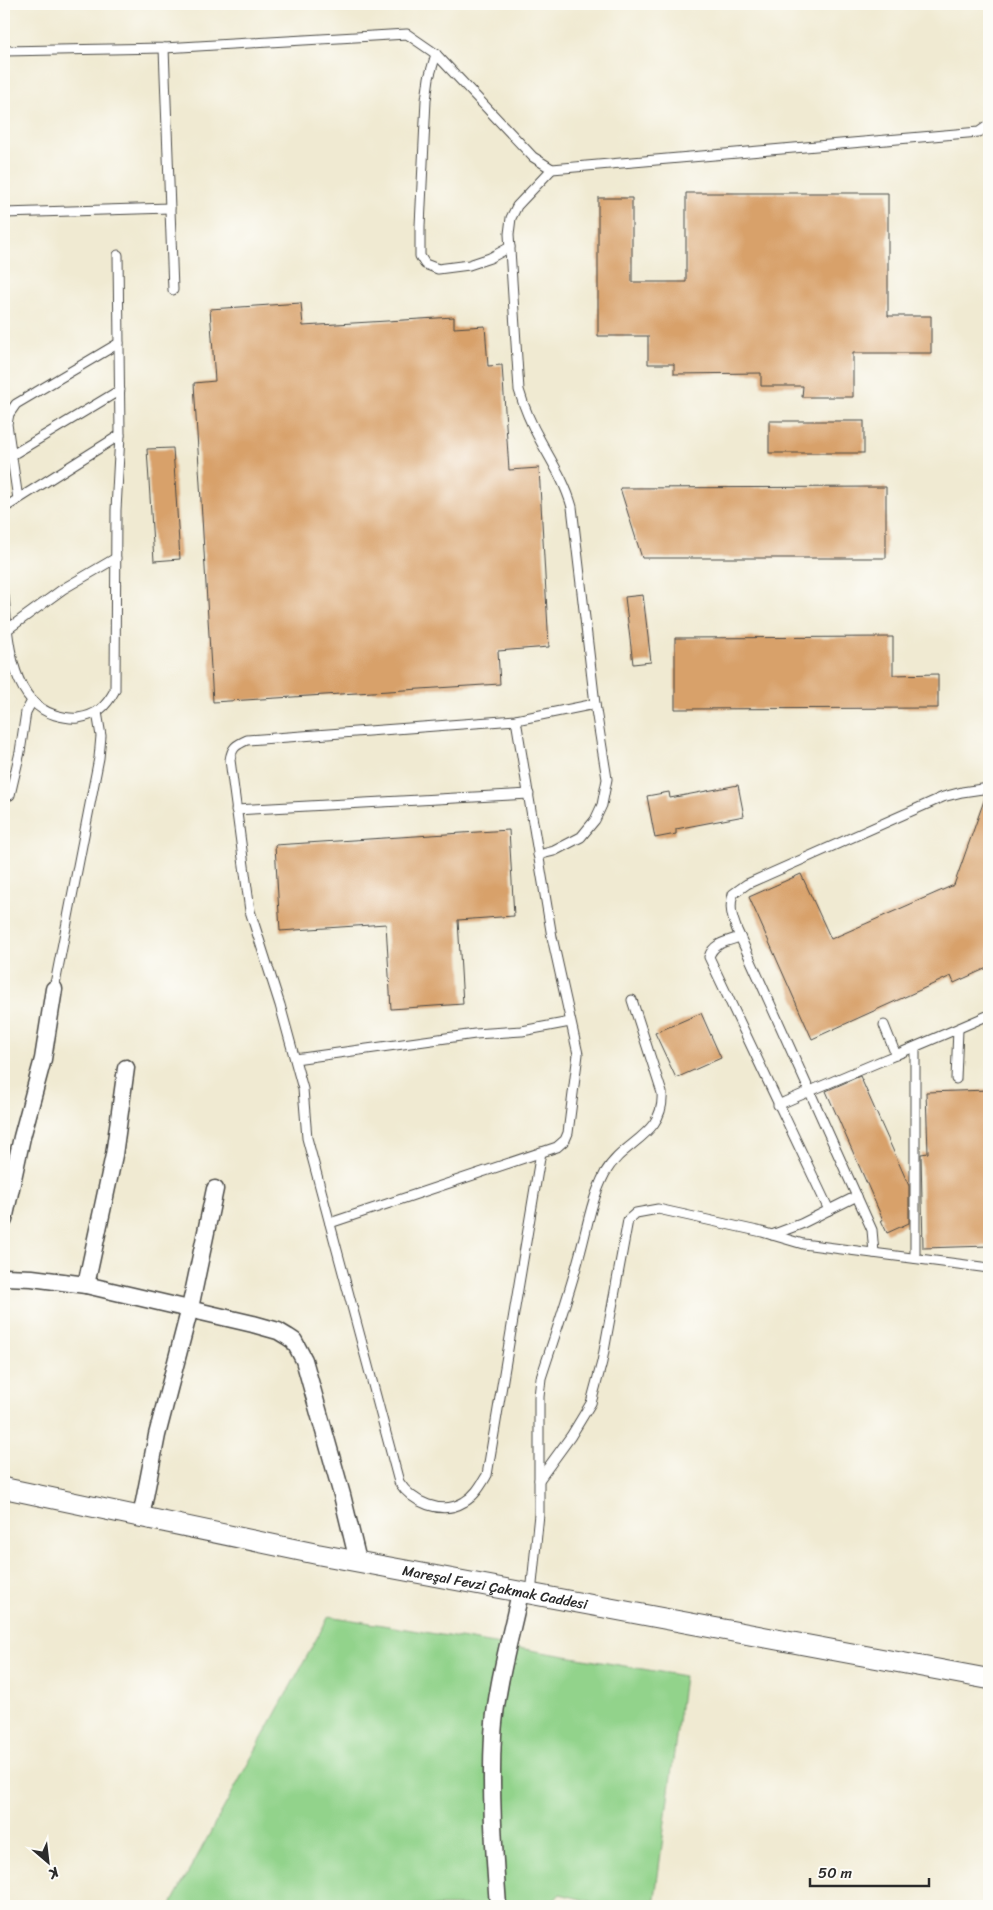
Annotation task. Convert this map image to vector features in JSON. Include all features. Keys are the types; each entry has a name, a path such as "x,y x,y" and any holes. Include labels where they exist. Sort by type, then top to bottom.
{"street":[{"path":"4,1220 22,1137 43,1059 54,989"},
{"path":"86,1285 114,1156 126,1068"},
{"path":"141,1517 157,1435 190,1308 215,1189"},
{"path":"4,1277 32,1278 86,1285 190,1308 278,1331 294,1341 304,1360 333,1462 358,1561"},
{"name":"Mareşal Fevzi Çakmak Caddesi","path":"4,1488 358,1561 989,1680"},
{"path":"498,1906 493,1808 493,1734 502,1671 525,1593"}],"lane":[{"path":"4,51 164,48 407,34 436,54 533,157 552,169 979,132 989,125"},
{"path":"164,48 173,290"},
{"path":"436,54 429,78 426,100 420,256 425,264 438,269 468,265 490,258 510,247"},
{"path":"538,855 554,851 581,837 595,820 602,805 607,780 595,704 572,507 569,495 555,464 540,441 525,409 519,390 509,234 511,218 516,206 552,169"},
{"path":"4,213 170,208"},
{"path":"4,596 11,653 23,689 32,701 49,713 60,717 89,716 97,712 108,702 115,690 116,558 120,435 118,255"},
{"path":"18,499 7,424 9,414 16,404 119,343"},
{"path":"12,455 120,390"},
{"path":"4,508 120,435"},
{"path":"8,629 63,589 116,558"},
{"path":"10,795 20,752 26,712 32,701"},
{"path":"541,1152 487,1475 472,1496 457,1505 440,1508 424,1504 409,1495 399,1482 307,1138 303,1090 280,1005 250,911 230,760 232,750 236,745 247,740 516,720 595,704"},
{"path":"54,989 98,758 101,736 97,712"},
{"path":"330,1223 557,1147 565,1140 568,1133 578,1054 552,937 516,720"},
{"path":"874,1253 872,1230 740,937 730,905 733,894 739,888 943,797 989,788"},
{"path":"236,810 528,794"},
{"path":"740,937 716,946 711,950 709,957 829,1210"},
{"path":"525,1593 539,1514 539,1397 541,1378 579,1258 594,1194 607,1170 615,1160 657,1121 663,1105 662,1093 632,1000"},
{"path":"778,1105 849,1073 896,1056 989,1015"},
{"path":"295,1059 466,1035 540,1029 570,1022"},
{"path":"884,1025 896,1056"},
{"path":"956,1079 958,1029"},
{"path":"915,1048 916,1258"},
{"path":"772,1235 801,1224 857,1196"},
{"path":"539,1480 571,1436 591,1403 602,1362 628,1220 636,1213 658,1209 803,1244 989,1268"}],"green space":[{"path":"329,1616 684,1676 654,1906 609,1906 560,1894 549,1906 170,1906"}],"building":[{"path":"686,193 888,193 888,316 931,316 931,353 853,353 853,397 802,397 803,386 761,386 761,373 674,374 674,364 648,364 648,336 598,336 598,198 632,198 632,282 686,282"},
{"path":"301,303 303,326 454,317 454,328 485,326 488,366 502,365 509,470 539,468 549,647 498,651 500,684 213,702 194,383 215,381 210,309"},
{"path":"769,421 864,421 864,453 769,453"},
{"path":"173,448 180,559 154,561 147,449"},
{"path":"886,487 886,558 642,558 620,488"},
{"path":"643,595 651,662 633,664 625,597"},
{"path":"893,637 893,675 938,674 938,708 675,709 675,638"},
{"path":"738,785 744,816 676,829 676,834 655,838 647,796 669,792 670,798"},
{"path":"989,794 989,967 954,983 951,976 812,1039 749,897 801,874 831,939 954,885 986,795"},
{"path":"509,830 514,916 458,920 463,1004 391,1009 386,924 280,931 275,845"},
{"path":"701,1013 721,1058 676,1078 655,1033"},
{"path":"860,1076 909,1186 909,1223 887,1233 826,1091"},
{"path":"989,1090 989,1246 923,1248 921,1154 928,1153 926,1092"}]}
